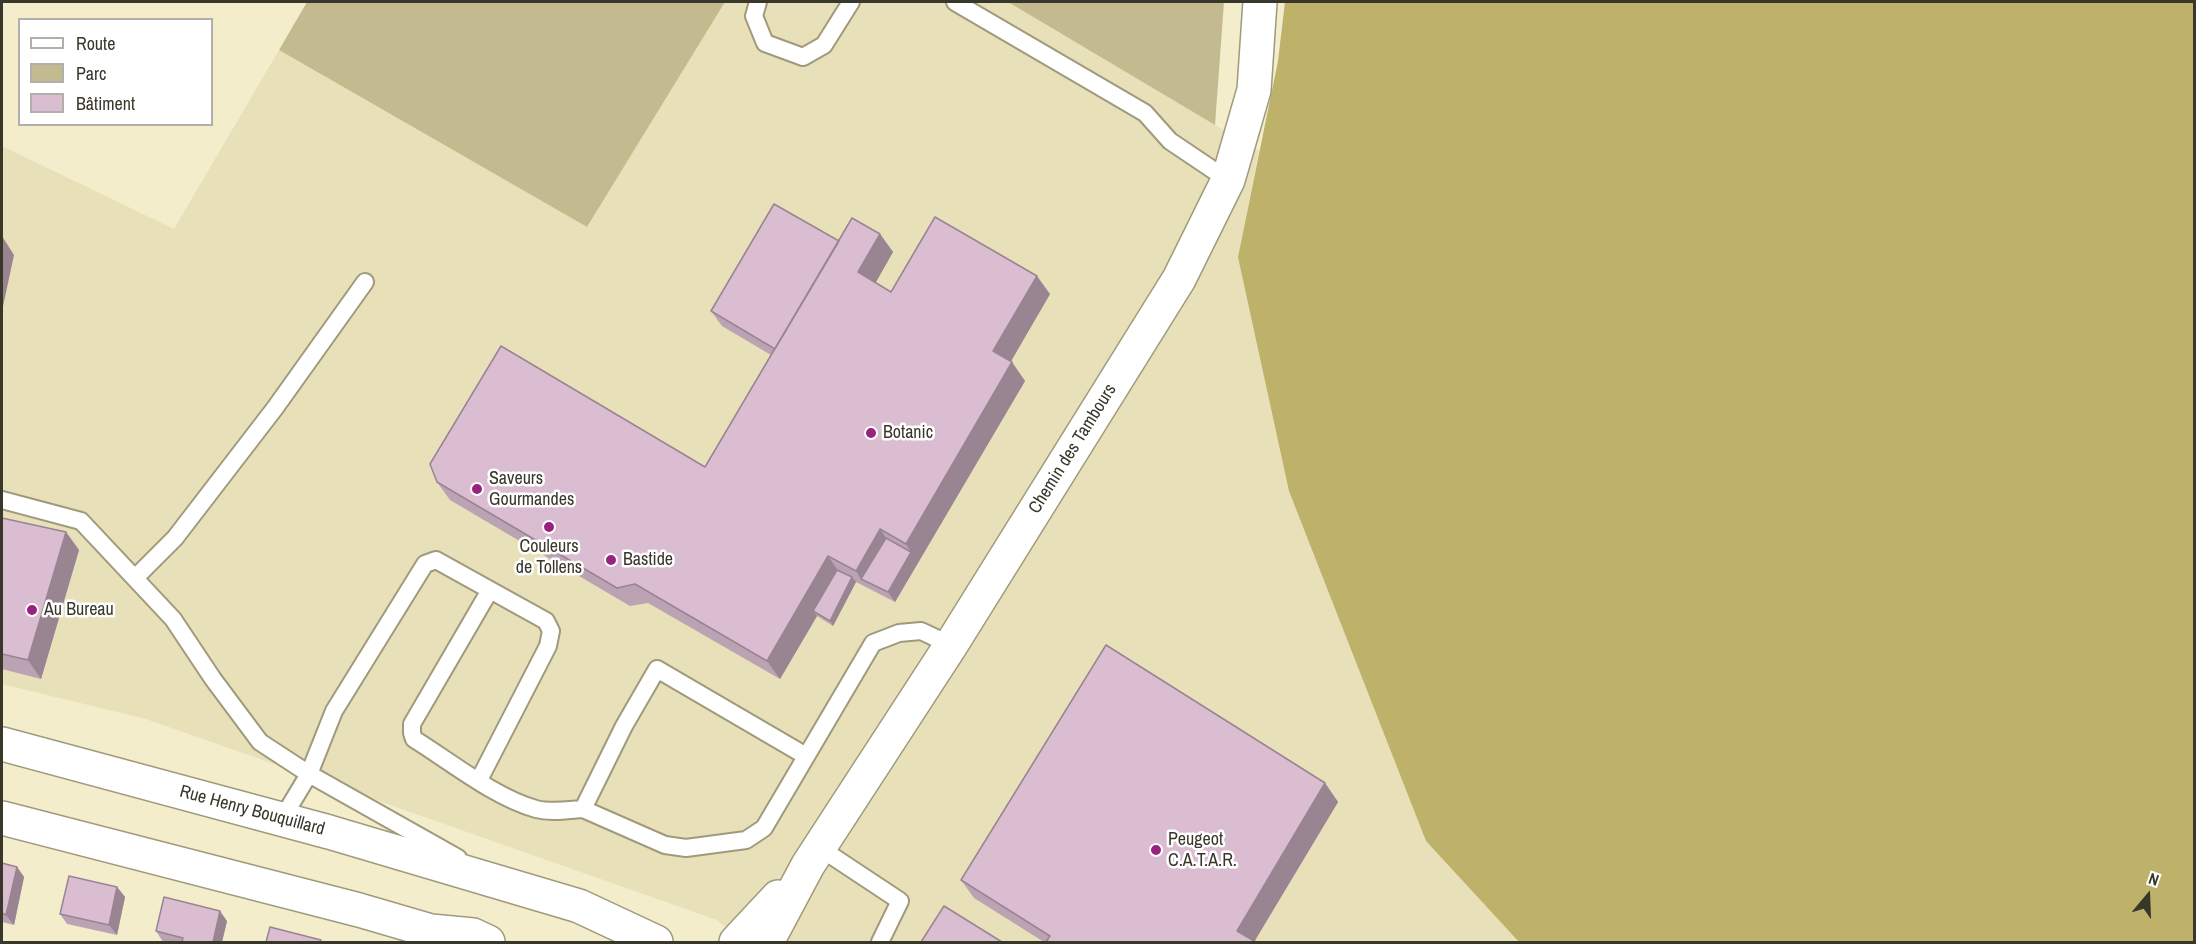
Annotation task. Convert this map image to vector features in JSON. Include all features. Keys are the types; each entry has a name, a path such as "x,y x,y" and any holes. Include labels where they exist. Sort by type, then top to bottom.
{"street":[{"name":"Chemin des Tambours","path":"767,942 814,856 951,645 1179,279 1228,180 1254,90 1260,2"},
{"name":"Rue Henry Bouquillard","path":"2,744 282,819 579,906 656,942"},
{"path":"2,818 336,904 431,931 480,939"},
{"name":"Chemin des Tambours","path":"736,942 814,856"},
{"name":"Rue Henry Bouquillard","path":"501,883 569,916 632,942"},
{"name":"Rue Henry Bouquillard","path":"569,916 614,942"}],"lane":[{"path":"758,2 754,16 765,43 803,57 825,45 851,2"},
{"path":"955,2 1144,113 1170,141 1228,180"},
{"path":"136,578 175,538 275,408 365,282"},
{"path":"2,500 81,521 173,618 213,679 260,742 309,774 501,883"},
{"path":"282,819 309,774 334,711 424,564 436,560 546,621 551,631 548,646 479,780"},
{"path":"490,590 412,724 414,739 507,797 537,809 558,811 583,809 665,845 686,848 746,840 764,828 873,643 899,633 921,631 951,645"},
{"path":"583,809 624,726 657,669 806,756"},
{"path":"814,856 900,901 879,942"}],"shaded area":[{"path":"725,2 1008,2 1259,151 1238,257 1426,841 1519,942 742,942 717,920 146,719 2,684 2,146 174,229 279,50 587,227"},
{"path":"1285,2 2194,2 2194,942 1519,942 1426,841 1289,491 1238,257 1278,61"}],"green space":[{"path":"307,2 725,2 587,227 279,50"},
{"path":"1008,2 1224,2 1215,125"}],"building":[{"path":"774,204 839,241 775,349 711,311"},
{"name":"Botanic","path":"935,217 1037,276 993,351 1012,362 906,544 880,529 856,571 828,556 767,661 635,584 617,588 437,482 430,464 501,346 705,467 852,218 880,234 858,272 891,292"},
{"name":"Au Bureau","path":"2,518 66,532 28,660 2,654"},
{"path":"886,538 911,552 888,592 861,579"},
{"path":"837,570 852,577 830,621 813,611"},
{"name":"Peugeot C.A.T.A.R.","path":"1106,645 1325,783 1237,931 1256,942 1046,942 1050,936 961,880"},
{"path":"2,863 17,867 6,915 2,913"},
{"path":"69,876 117,887 109,925 60,914"},
{"path":"164,897 220,911 213,942 182,942 183,938 156,931"},
{"path":"944,906 1002,942 921,942"},
{"path":"270,927 321,940 320,942 266,942"}],"place":[{"name":"Botanic","path":"871,433"},
{"name":"Saveurs Gourmandes","path":"477,489"},
{"name":"Couleurs de Tollens","path":"549,527"},
{"name":"Bastide","path":"611,560"},
{"name":"Au Bureau","path":"32,610"},
{"name":"Peugeot C.A.T.A.R.","path":"1156,850"}]}
